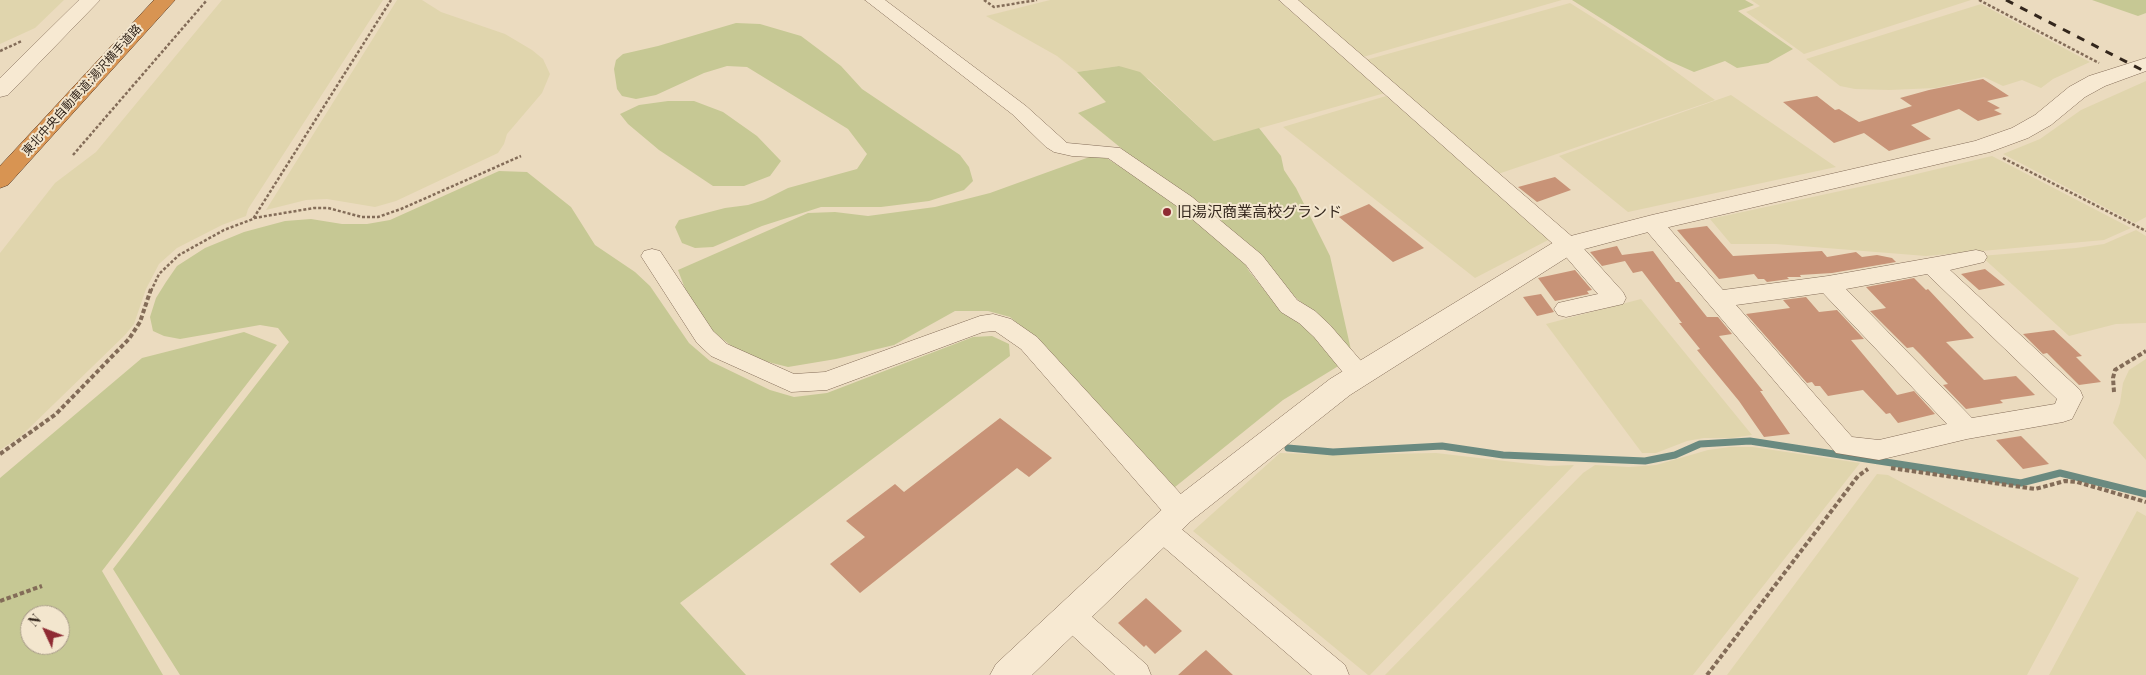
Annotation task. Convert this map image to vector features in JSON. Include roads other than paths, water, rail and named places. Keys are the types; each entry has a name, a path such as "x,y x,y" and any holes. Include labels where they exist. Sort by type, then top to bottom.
{"highway":[{"name":"東北中央自動車道;湯沢横手道路","path":"0,180 165,0"}],"street":[{"path":"0,90 90,0"},
{"path":"874,0 1019,110 1053,144 1072,150 1113,152 1185,202 1254,260 1289,306 1307,317 1322,331 1359,374"},
{"path":"1288,0 1568,245 1615,298 1566,309"},
{"path":"1008,675 1072,617 1171,521 1340,387 1568,245 1652,223 1982,147 2020,133 2043,120 2077,92 2097,80 2146,64"},
{"path":"1652,223 1845,446 1879,450 1967,429 2063,412 2071,397 1932,266"},
{"path":"652,256 705,337 719,350 790,383 827,381 980,324 993,322 1017,332 1028,343 1171,521 1334,675"},
{"path":"1718,299 1828,284 1976,257"},
{"path":"1828,284 1967,429"},
{"path":"1072,617 1136,675"}],"waterway":[{"path":"1288,448 1333,452 1442,446 1503,455 1645,461 1675,455 1700,444 1750,441 2021,483 2060,473 2146,494"}],"railway":[{"path":"2006,0 2146,72"}],"place":[{"name":"旧湯沢商業高校グランド","path":"1167,212"}]}
